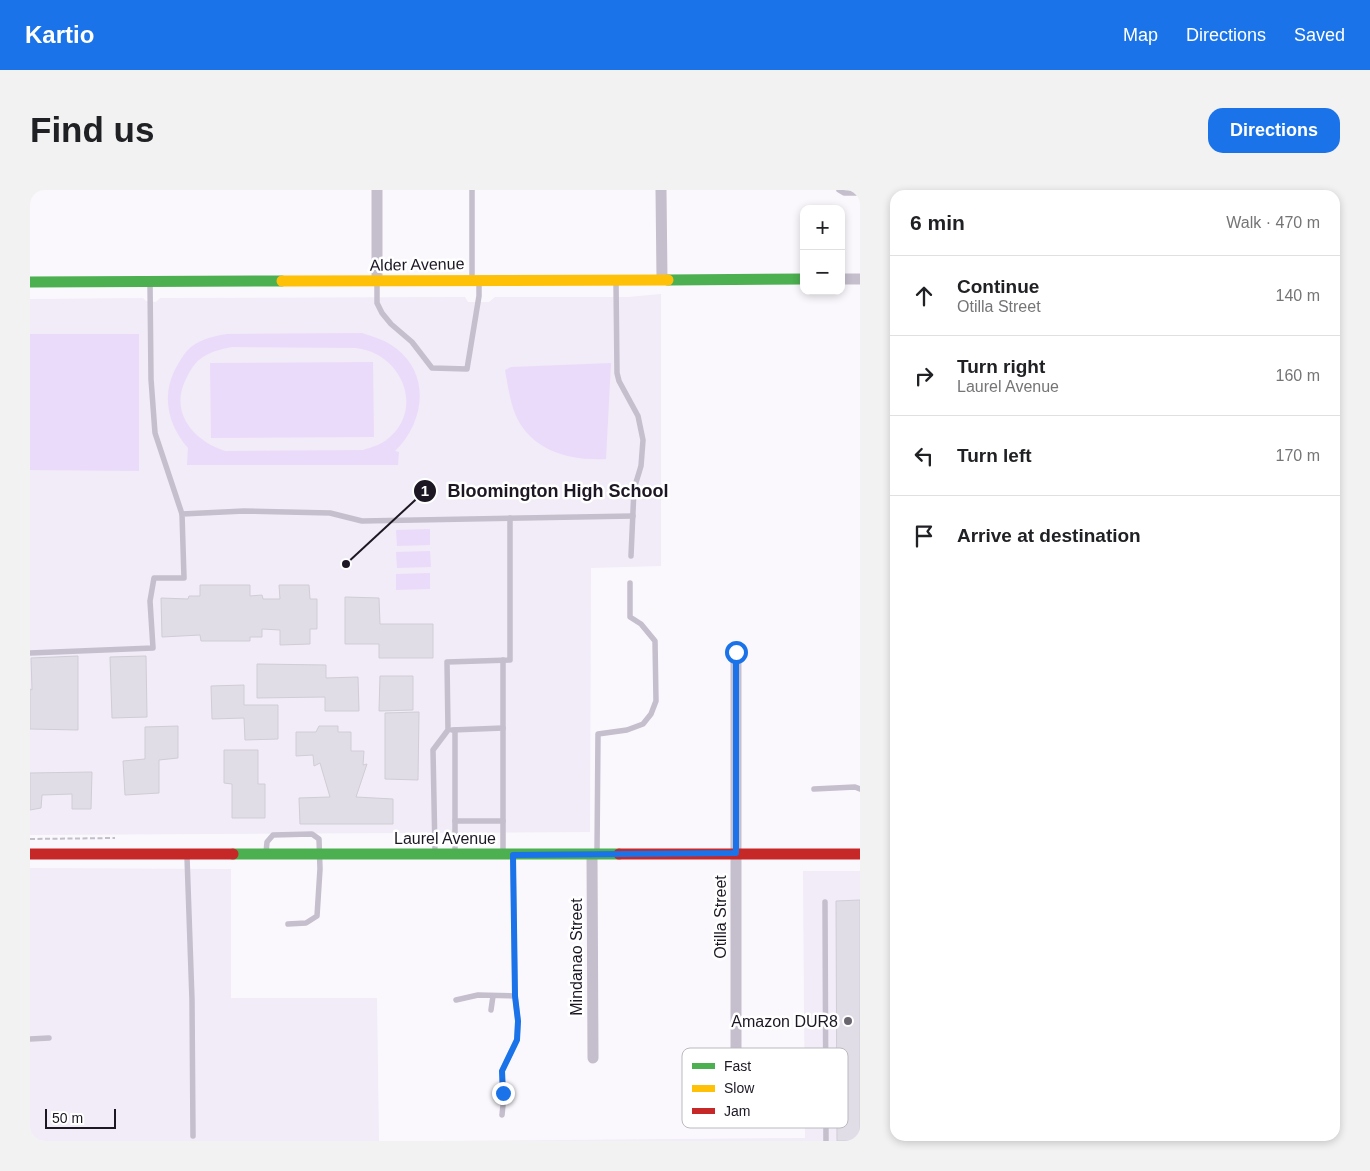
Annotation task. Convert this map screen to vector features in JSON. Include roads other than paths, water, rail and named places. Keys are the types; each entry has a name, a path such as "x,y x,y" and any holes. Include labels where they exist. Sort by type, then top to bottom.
{"street":[{"path":"377,190 377,281"},
{"path":"661,190 662,280"},
{"name":"Alder Avenue","path":"30,282 800,279"},
{"path":"845,279 860,279"},
{"name":"Otilla Street","path":"736,652 736,1048"},
{"name":"Laurel Avenue","path":"30,854 860,854"},
{"name":"Mindanao Street","path":"593,1058 594,855"}],"lane":[{"path":"377,281 377,303 382,313 391,324 412,342 432,368 467,369 479,296 475,280 472,190"},
{"path":"839,190 844,193 860,193"},
{"path":"616,280 617,373 619,381 638,416 643,440 641,466 634,489 631,556"},
{"path":"30,653 153,648 150,601 154,578 184,578 182,514 155,433 151,379 150,282"},
{"path":"182,514 244,511 330,513 362,521 633,516"},
{"path":"435,855 433,750 448,730 447,662 510,660 510,518"},
{"path":"594,855 598,734 628,730 642,724 652,714 656,701 655,641 641,624 630,617 630,582"},
{"path":"502,1115 502,1071 517,1040 518,1021 508,855 503,821 503,660"},
{"path":"448,730 503,728"},
{"path":"455,730 455,855"},
{"path":"814,789 855,787 860,789"},
{"path":"455,822 503,821"},
{"path":"266,854 266,842 274,835 312,834 318,839 320,869 317,916 306,923 288,924"},
{"path":"187,854 192,1000 193,1136"},
{"path":"825,902 826,1048"},
{"path":"456,1000 478,995 515,996"},
{"path":"491,1010 493,996"},
{"path":"30,1039 49,1038"},
{"path":"826,1128 826,1141"}],"place":[{"name":"Bloomington High School","path":"346,564"},
{"name":"Amazon DUR8","path":"848,1021"}]}
